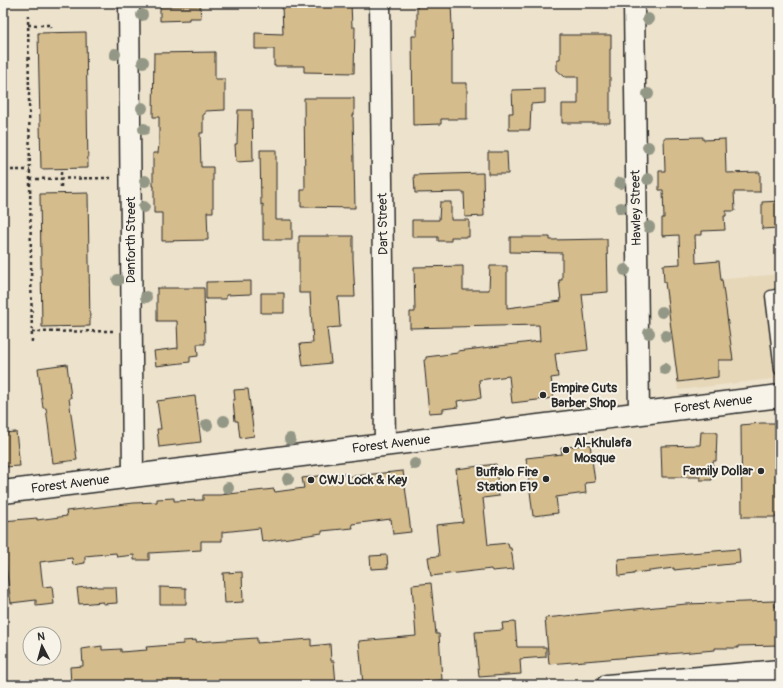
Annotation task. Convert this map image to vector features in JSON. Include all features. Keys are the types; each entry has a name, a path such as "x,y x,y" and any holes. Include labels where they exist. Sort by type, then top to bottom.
{"street":[{"name":"Danforth Street","path":"130,3 133,476"},
{"name":"Dart Street","path":"380,3 386,445"},
{"name":"Hawley Street","path":"634,3 639,413"},
{"name":"Forest Avenue","path":"3,492 780,396"},
{"path":"607,685 780,670"}],"lane":[{"path":"780,294 771,296 780,370"}],"path":[{"path":"28,15 32,345"},
{"path":"28,25 51,25 51,28"},
{"path":"5,170 30,170"},
{"path":"61,172 61,187"},
{"path":"30,179 112,178"},
{"path":"32,332 77,330 114,331"}],"shaded area":[{"path":"780,274 780,378 678,390 664,285"}],"building":[{"path":"351,3 352,27 355,27 354,73 304,72 304,66 274,66 274,49 255,49 255,33 283,34 282,5"},
{"path":"417,3 451,3 453,51 452,83 467,83 467,119 441,119 441,124 413,125 412,36 417,36"},
{"path":"200,5 201,18 160,21 160,6"},
{"path":"86,32 88,168 41,169 38,33"},
{"path":"560,35 611,35 610,123 562,123 562,104 578,104 578,77 565,77 557,70 557,59 560,59"},
{"path":"215,52 215,79 225,79 225,110 205,111 205,114 203,114 203,133 200,133 201,167 213,167 213,212 207,212 208,240 162,241 162,213 154,213 153,153 158,153 159,117 153,117 154,53"},
{"path":"545,89 545,103 531,104 530,130 509,130 509,113 513,113 512,90"},
{"path":"304,98 354,98 355,208 301,207 301,190 305,190"},
{"path":"238,110 252,110 253,161 236,162 235,144 237,144"},
{"path":"703,137 703,140 725,139 726,173 760,172 760,192 734,192 735,211 726,211 726,216 724,216 725,230 702,231 702,235 695,235 696,263 719,261 733,360 718,360 718,377 678,382 663,265 680,264 679,235 662,236 662,218 664,218 663,190 659,190 659,171 665,171 664,138"},
{"path":"260,150 276,150 276,220 292,220 292,240 263,240"},
{"path":"488,152 507,152 508,174 488,174"},
{"path":"483,173 484,216 465,217 464,192 415,193 414,175"},
{"path":"88,193 90,326 42,327 40,194"},
{"path":"780,201 780,228 762,229 762,202"},
{"path":"440,202 451,202 451,220 469,220 469,237 451,237 451,241 438,241 438,237 412,237 412,220 439,220"},
{"path":"299,236 353,236 355,297 338,297 340,327 327,328 331,363 303,366 300,344 313,343 310,293 299,293"},
{"path":"510,237 550,237 550,240 607,239 608,292 582,294 588,350 555,354 558,377 551,378 554,398 512,403 509,376 479,380 481,398 457,401 458,407 443,409 443,412 429,413 424,360 426,360 426,357 458,353 458,351 540,341 539,325 410,328 410,312 415,312 414,267 463,266 463,290 489,290 490,266 507,266 507,308 561,301 559,280 562,280 562,253 510,252"},
{"path":"251,281 251,294 226,295 226,299 206,299 206,282"},
{"path":"157,288 204,288 205,344 197,344 198,356 190,357 190,362 156,366 154,351 178,348 177,321 157,321"},
{"path":"261,293 284,293 284,313 261,313"},
{"path":"67,364 71,398 69,398 77,460 53,463 46,408 43,408 38,368"},
{"path":"248,389 254,436 240,438 238,421 235,421 233,400 235,400 234,390"},
{"path":"195,396 201,442 159,447 157,429 161,429 157,401"},
{"name":"Family Dollar","path":"780,423 780,517 742,517 741,425"},
{"path":"16,432 20,466 4,467 3,433"},
{"path":"701,432 717,432 716,461 713,461 712,480 700,480 700,477 662,477 661,446 700,445"},
{"path":"590,444 595,482 585,483 586,493 556,497 558,513 533,516 526,458 562,454 561,448"},
{"path":"496,464 499,496 483,498 488,545 508,543 509,548 511,548 514,569 492,571 491,569 431,576 428,557 439,556 436,525 463,522 456,469"},
{"path":"403,471 411,532 393,534 391,519 352,524 353,528 322,531 322,533 262,542 260,528 222,532 222,541 201,541 201,550 149,553 149,560 134,560 134,555 117,557 116,553 85,556 85,563 73,565 72,558 40,562 43,587 52,586 54,604 36,606 36,600 11,603 3,545 3,521 37,518 37,520 67,516 66,511 134,503 157,502 157,499 174,498 174,501 203,500 203,495 220,495 274,489 275,492 304,488 302,478 343,473 344,477"},
{"path":"739,549 740,563 674,570 674,568 619,576 618,559"},
{"path":"387,555 388,568 371,569 370,556"},
{"path":"242,572 243,602 225,603 223,573"},
{"path":"431,583 436,634 439,634 442,680 363,685 359,641 416,636 412,585"},
{"path":"97,586 116,587 117,603 103,604 103,602 79,604 77,588"},
{"path":"160,587 186,588 186,604 160,604"},
{"path":"775,601 775,607 778,606 779,645 738,646 738,648 715,648 715,650 549,664 545,618 686,604"},
{"path":"515,622 517,647 546,647 546,657 520,659 521,674 479,677 475,632 503,630 502,623"},
{"path":"257,638 257,643 311,639 311,646 330,644 331,661 334,661 336,684 71,685 70,667 83,666 82,649 102,646 102,650 121,649 121,652 147,650 146,647 183,644 183,641 196,640 196,642"}],"place":[{"name":"Empire Cuts Barber Shop","path":"543,395"},
{"name":"Al-Khulafa Mosque","path":"566,450"},
{"name":"Family Dollar","path":"761,471"},
{"name":"Buffalo Fire Station E19","path":"546,479"},
{"name":"CWJ Lock & Key","path":"311,480"}]}
